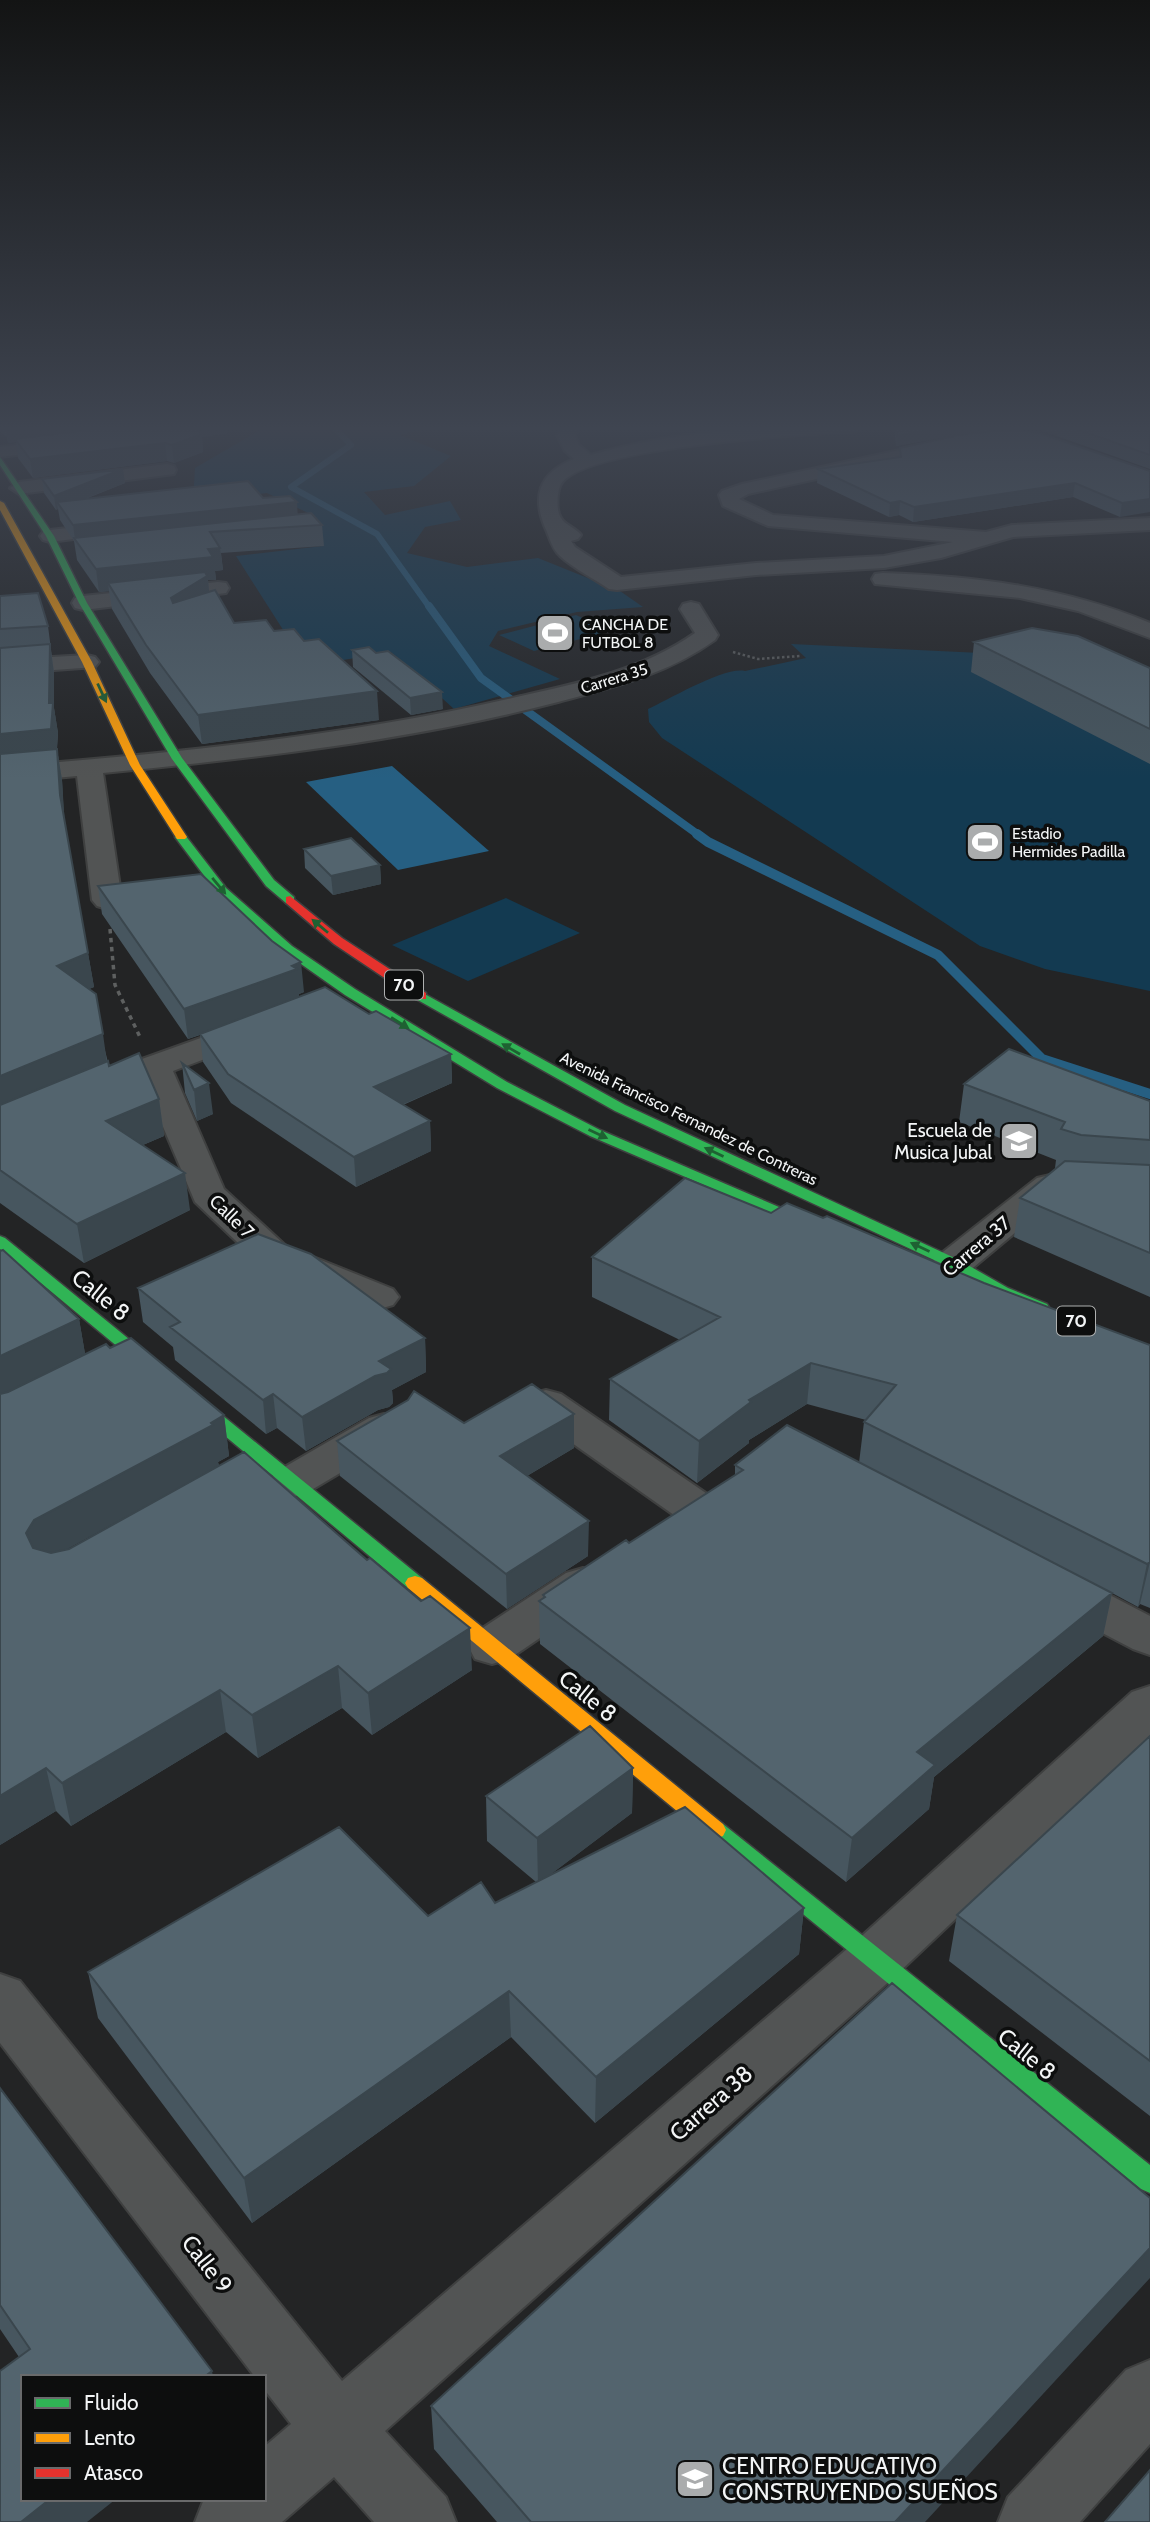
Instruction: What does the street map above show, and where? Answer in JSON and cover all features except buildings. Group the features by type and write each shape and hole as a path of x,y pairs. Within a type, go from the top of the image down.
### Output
{"main road":[{"name":"70","path":"21,544 87,662 135,765 181,836 222,891 288,949 350,992 502,1086 595,1133 838,1237"},
{"name":"Avenida Francisco Fernandez de Contreras","path":"55,544 83,603 177,759 270,883 338,941 432,1004 620,1108 938,1272 1002,1291 1051,1311"},
{"name":"Calle 8","path":"10,1261 136,1353 263,1475 492,1646 874,1960 1150,2181"},
{"name":"Avenida Francisco Fernandez de Contreras","path":"938,1272 1002,1291"}],"street":[{"path":"55,544 127,546"},
{"path":"562,544 566,551 617,584 851,578 997,586 1093,608 1150,631"},
{"path":"952,544 960,547"},
{"path":"691,609 716,581 756,569 884,562 969,544"},
{"path":"636,583 654,597 691,609 707,635 729,651"},
{"path":"83,603 218,588"},
{"path":"35,612 58,610"},
{"name":"Carrera 35","path":"0,775 135,765 407,728 535,700 645,670 683,654 707,635"},
{"path":"0,667 87,662"},
{"path":"535,700 584,704 697,670"},
{"path":"378,703 407,728"},
{"path":"89,768 107,900"},
{"path":"0,1131 154,1066 350,992"},
{"name":"Calle 7","path":"154,1066 208,1194 272,1254 379,1297"},
{"name":"Carrera 37","path":"938,1272 1049,1186 1150,1192"},
{"path":"99,1371 136,1353"},
{"path":"546,1404 696,1509"},
{"path":"263,1475 394,1422"},
{"path":"492,1646 617,1562"},
{"path":"1027,1572 1150,1637"},
{"name":"Carrera 38","path":"266,2491 874,1960 1150,1705"},
{"name":"Calle 9","path":"0,1999 338,2430 421,2522"},
{"path":"1033,2522 1150,2394"},
{"path":"230,2522 255,2501"}],"path":[{"path":"729,651 748,660 759,661 800,656"},
{"path":"107,900 114,985 154,1066"}],"shaded area":[{"path":"322,544 413,544 407,553 467,567 538,558 620,591 643,607 577,612 498,631 489,646 560,679 454,709 391,652 319,664 294,647 236,556 323,546"},
{"name":"CANCHA DE FUTBOL 8","path":"576,615 611,631 534,651 499,635"},
{"name":"Estadio Hermides Padilla","path":"791,644 981,653 1150,702 1150,991 1045,969 980,946 662,738 649,722 648,709 711,678 806,658"},
{"path":"392,766 489,851 398,870 306,782"},
{"path":"506,898 580,933 468,981 392,945"}],"waterway":[{"path":"384,544 430,608"},
{"path":"429,606 481,678 700,836"},
{"path":"697,834 708,842 938,955 1042,1059 1150,1094"}],"traffic: fast":[{"path":"54,544 83,603 177,759 270,883 290,900"},
{"path":"181,837 222,891 288,949 350,992 502,1085 595,1133 823,1231"},
{"path":"421,996 620,1108 953,1263 1002,1291 1041,1307"},
{"path":"0,1241 415,1583"},
{"path":"715,1830 1150,2181"}],"traffic: slow":[{"path":"22,544 87,662 135,765 181,837"},
{"path":"415,1583 715,1830"}],"traffic: jam":[{"path":"290,900 338,941 421,996"}],"place":[{"name":"CANCHA DE FUTBOL 8","path":"555,633"},
{"name":"Estadio Hermides Padilla","path":"985,842"},
{"name":"Escuela de Musica Jubal","path":"1019,1141"},
{"name":"CENTRO EDUCATIVO CONSTRUYENDO SUEÑOS","path":"695,2479"}]}
